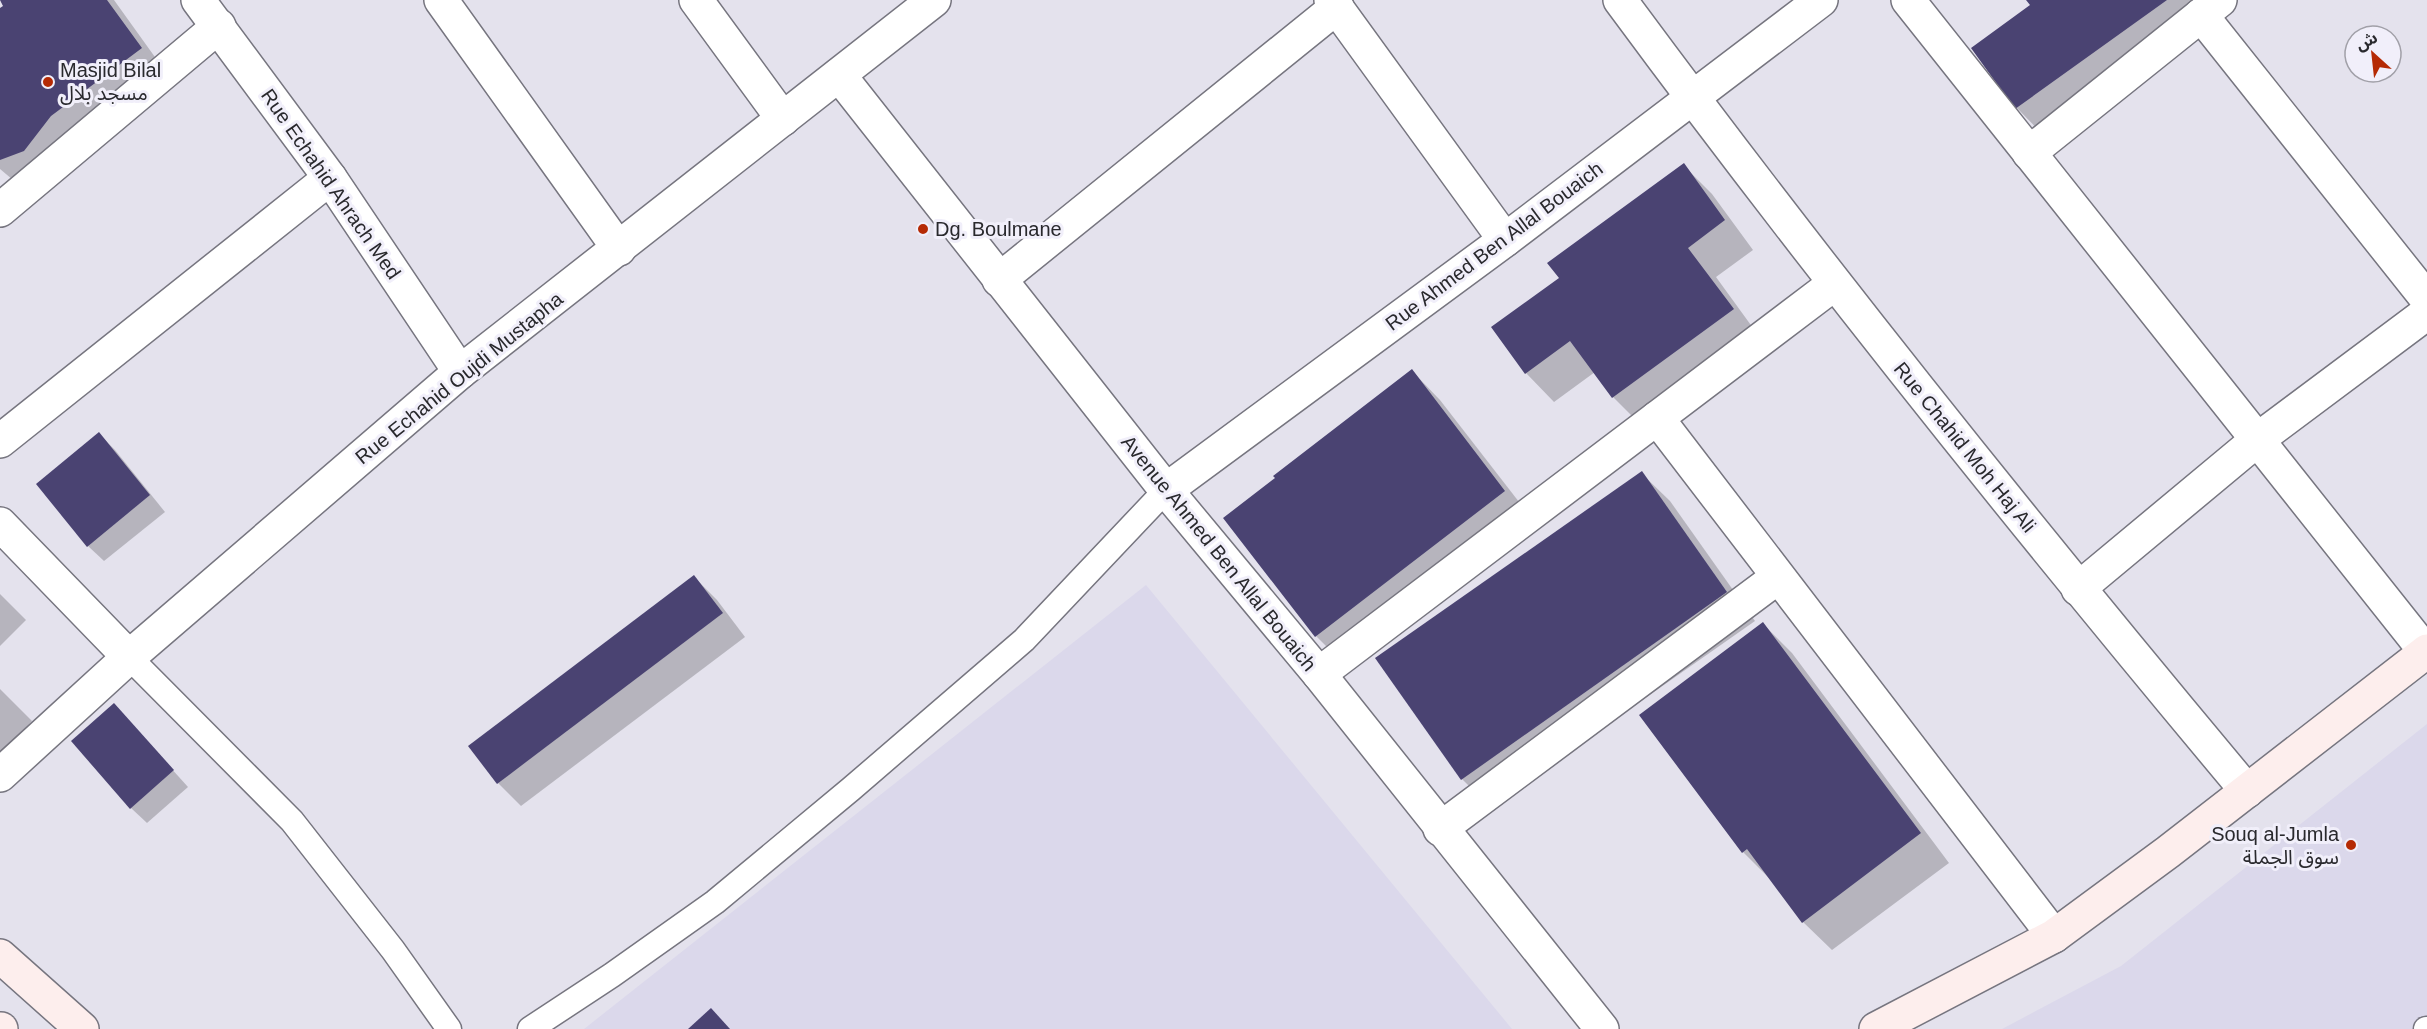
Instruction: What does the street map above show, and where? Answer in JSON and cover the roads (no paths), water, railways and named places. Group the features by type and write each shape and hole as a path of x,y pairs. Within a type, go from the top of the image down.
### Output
{"street":[{"name":"Rue Echahid Ahrach Med","path":"198,0 330,178 460,372"},
{"path":"441,0 620,249"},
{"path":"696,0 783,118"},
{"name":"Rue Echahid Oujdi Mustapha","path":"0,775 129,657 460,372 620,249 934,0"},
{"name":"Rue Chahid Moh Haj Ali","path":"1620,0 1834,284 2078,589 2247,791"},
{"name":"Rue Ahmed Ben Allal Bouaich","path":"1166,490 1505,240 1691,96 1821,0"},
{"path":"1876,1029 2054,936 2247,791 2426,651 1908,0"},
{"path":"999,280 1334,3 1505,240"},
{"path":"2029,153 2211,7 2427,299"},
{"path":"1,207 219,26"},
{"name":"Avenue Ahmed Ben Allal Bouaich","path":"839,75 1166,490 1319,674 1602,1029"},
{"path":"0,441 330,178"},
{"path":"1319,674 1834,284"},
{"path":"2078,589 2257,440 2427,313"},
{"path":"1657,418 2054,936"},
{"path":"0,524 129,657"},
{"path":"1440,828 1778,577"},
{"path":"0,956 82,1029"}],"lane":[{"path":"530,1029 612,975 715,902 851,789 1024,640 1166,490"},
{"path":"129,657 292,821 393,950 449,1029"}],"place":[{"name":"Masjid Bilal مسجد بلال","path":"48,82"},
{"name":"Dg. Boulmane","path":"923,229"},
{"name":"Souq al-Jumla سوق الجملة","path":"2351,845"}]}
